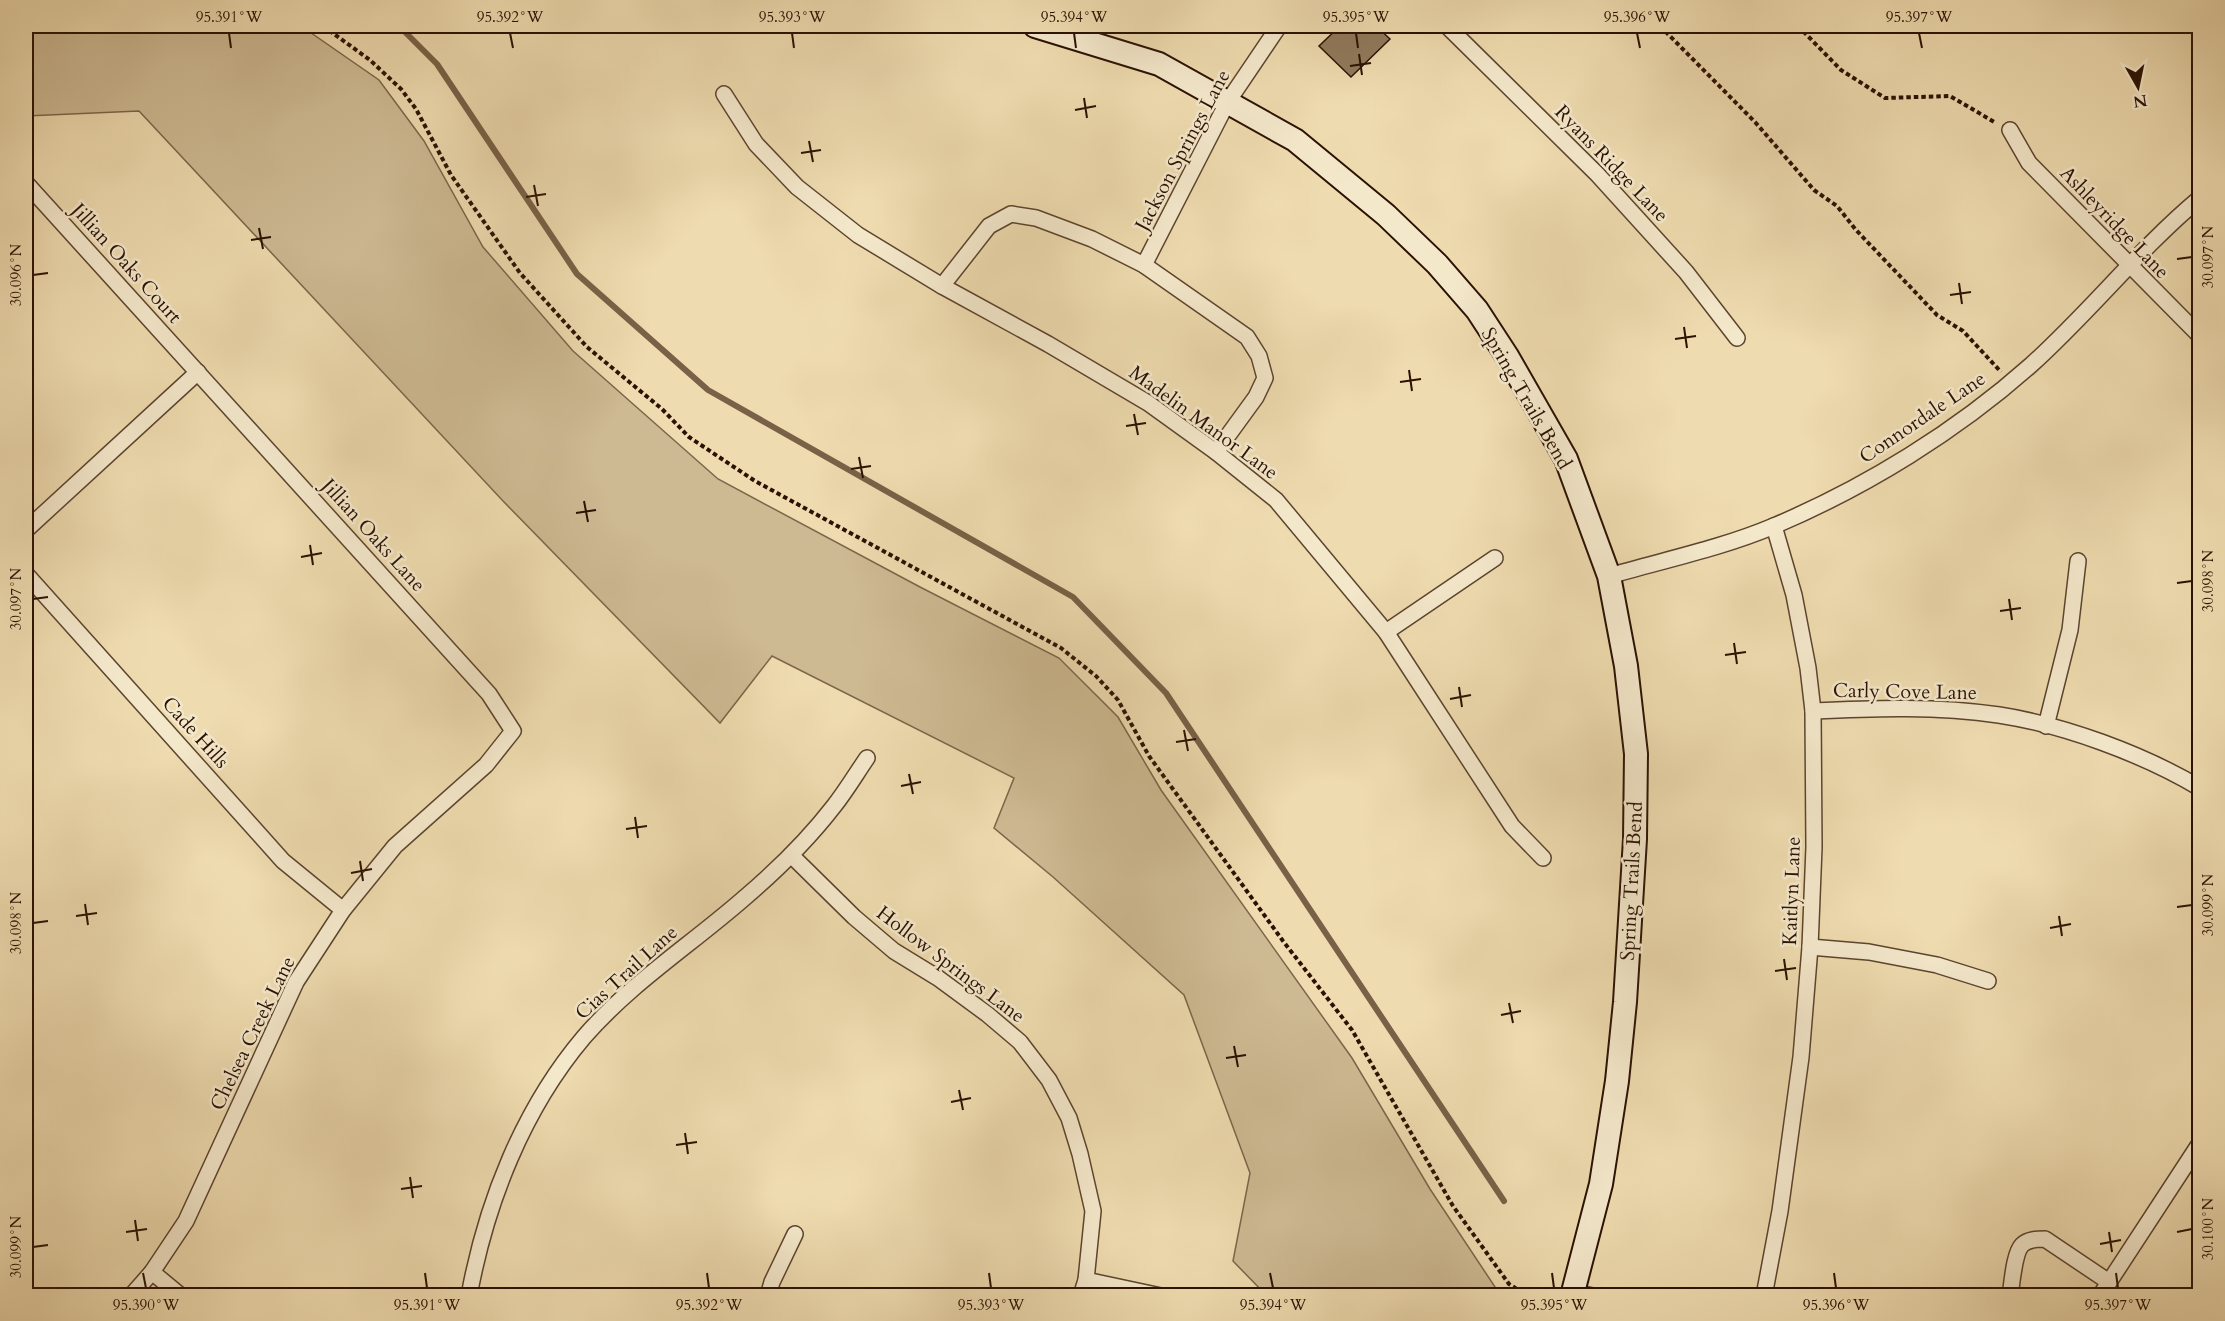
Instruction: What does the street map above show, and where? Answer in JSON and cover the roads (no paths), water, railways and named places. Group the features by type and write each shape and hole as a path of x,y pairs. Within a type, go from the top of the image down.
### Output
{"street":[{"name":"Spring Trails Bend","path":"1035,26 1159,64 1295,140 1386,214 1437,264 1476,310 1507,356 1566,459 1609,576 1626,666 1636,754 1635,839 1625,1002 1617,1081 1601,1184 1579,1294"},
{"name":"Jackson Springs Lane","path":"1144,265 1227,103 1279,26"},
{"name":"Ryans Ridge Lane","path":"1448,26 1597,174 1686,272 1737,338"},
{"name":"Madelin Manor Lane","path":"724,94 756,144 797,187 858,235 942,286 1048,344 1148,403 1216,452 1276,500 1386,632 1512,826 1543,858"},
{"name":"Ashleyridge Lane","path":"2010,130 2029,163 2199,336"},
{"name":"Jillian Oaks Court","path":"26,183 198,372"},
{"name":"Connordale Lane","path":"1609,576 1722,544 1774,526 1884,472 1946,431 2032,364 2173,220 2199,198"},
{"path":"942,286 989,226 1011,214 1036,218 1092,239 1144,265 1247,337 1259,357 1265,378 1256,397 1216,452"},
{"path":"26,530 198,372"},
{"name":"Jillian Oaks Lane","path":"198,372 489,694 513,731"},
{"name":"Kaitlyn Lane","path":"1764,1296 1780,1211 1802,1057 1810,947 1814,836 1813,711 1808,668 1794,595 1774,526"},
{"path":"1386,632 1495,558"},
{"path":"2046,726 2070,630 2078,561"},
{"name":"Cade Hills","path":"26,574 283,861 343,910"},
{"name":"Carly Cove Lane","path":"1813,711 1880,708 1938,709 2000,715 2046,726 2118,749 2199,788"},
{"name":"Chelsea Creek Lane","path":"131,1296 152,1272 186,1221 296,982 343,910 395,846 486,765 513,731"},
{"name":"Cias Trail Lane","path":"469,1296 475,1264 504,1170 546,1089 585,1037 638,983 741,901 791,855 834,807 867,758"},
{"name":"Hollow Springs Lane","path":"791,855 854,917 894,951 938,978 1020,1042 1049,1080 1069,1118 1093,1212 1086,1280 1081,1296"},
{"path":"1810,947 1869,952 1937,965 1988,981"},
{"path":"2100,1296 2199,1143"},
{"path":"768,1296 772,1282 795,1234"},
{"path":"2010,1296 2017,1255 2022,1245 2033,1239 2045,1239 2109,1282"},
{"path":"152,1272 181,1296"},
{"path":"1086,1280 1161,1296"}],"waterway":[{"path":"399,26 437,64 577,274 708,390 1073,597 1166,693 1504,1201"}]}
